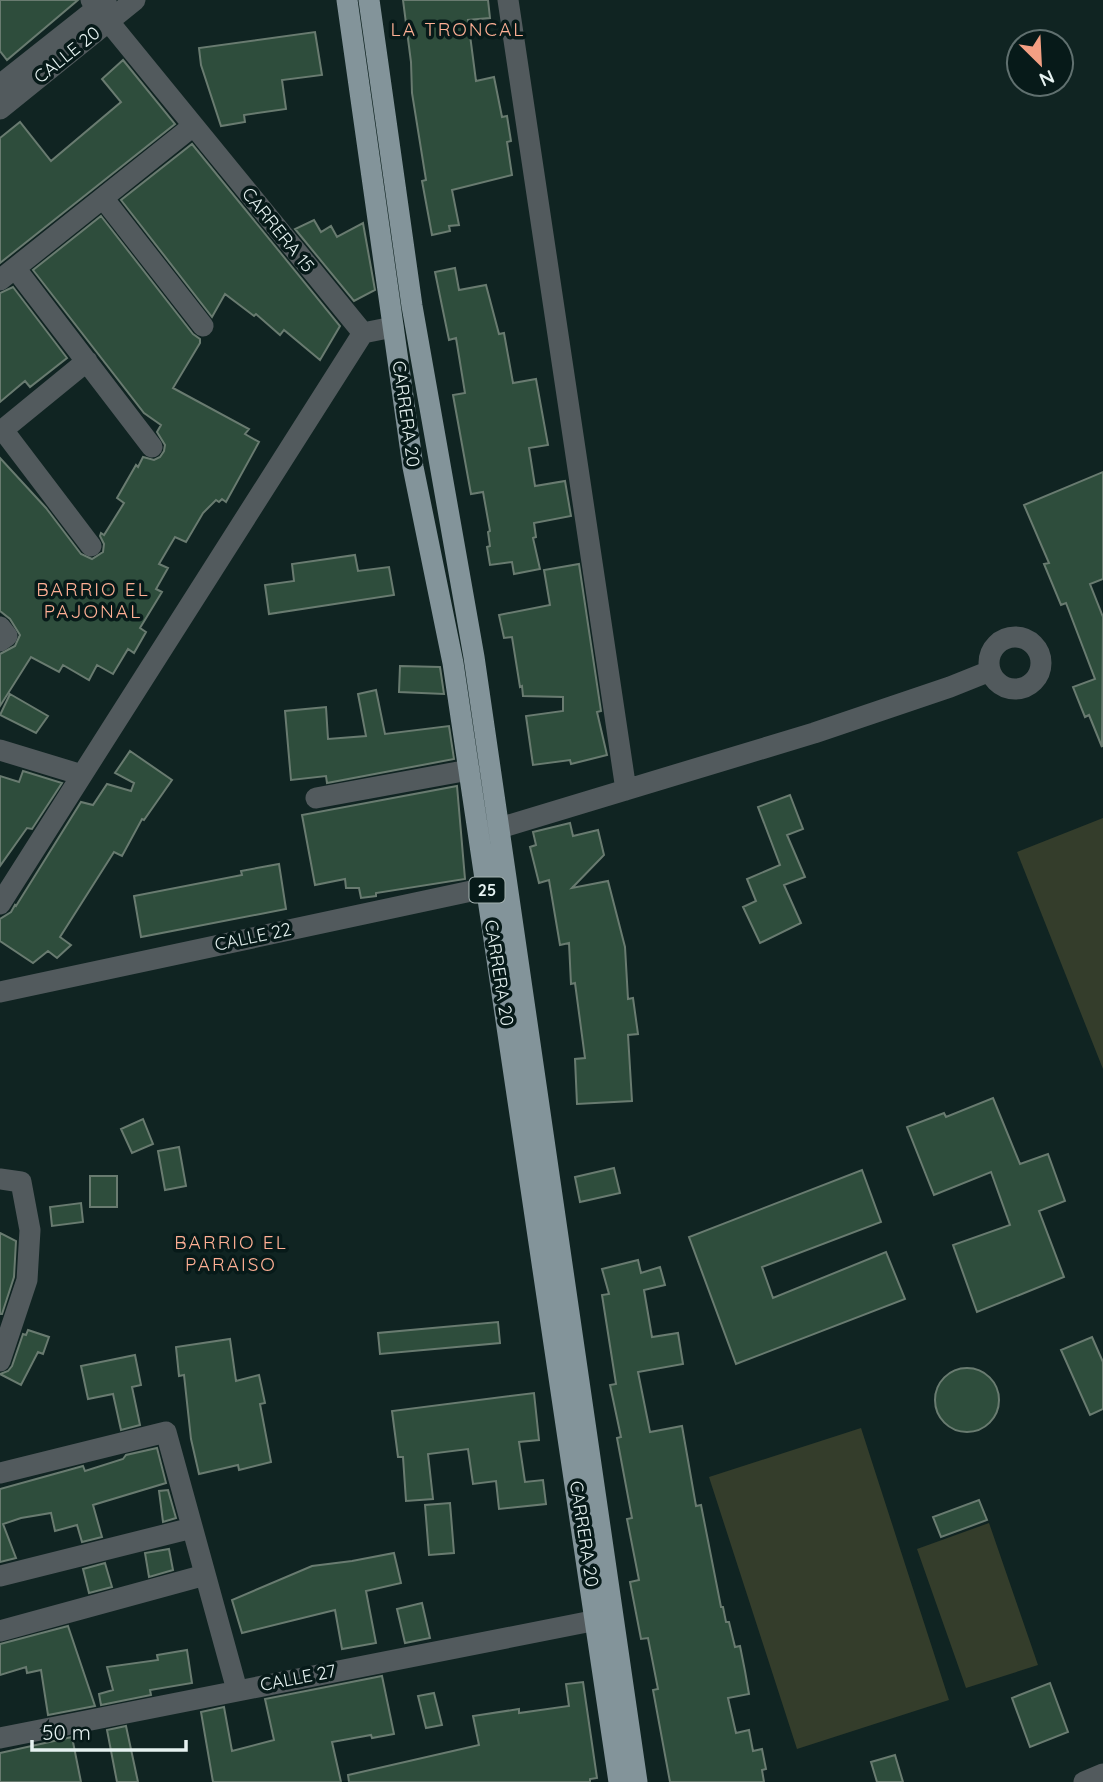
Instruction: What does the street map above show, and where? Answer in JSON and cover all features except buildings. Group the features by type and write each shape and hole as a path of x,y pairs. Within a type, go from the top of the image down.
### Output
{"main road":[{"name":"CARRERA 20","path":"347,0 413,467 453,663 469,770 488,832"},
{"name":"CARRERA 20","path":"369,0 412,306 474,657 488,832 637,1782"},
{"name":"CARRERA 20","path":"497,885 619,1782"}],"street":[{"name":"CALLE 20","path":"0,85 101,8 135,0"},
{"path":"509,0 626,790"},
{"name":"CALLE 20","path":"0,109 101,8"},
{"name":"CARRERA 15","path":"101,8 193,126 363,333"},
{"path":"152,447 87,361 8,274 193,126"},
{"path":"103,198 203,326"},
{"path":"0,904 363,333 393,327"},
{"path":"87,361 1,431 91,546"},
{"path":"0,627 7,636 0,641"},
{"path":"488,832 880,711 990,671"},
{"path":"0,750 82,775"},
{"path":"316,798 469,770"},
{"name":"CALLE 22","path":"0,992 497,885"},
{"path":"0,1179 21,1182 30,1230 27,1280 0,1361"},
{"path":"0,1473 166,1432 237,1690"},
{"path":"0,1576 192,1528"},
{"path":"0,1631 205,1575"},
{"name":"CALLE 27","path":"0,1738 597,1620"},
{"path":"1084,1782 1103,1774"}],"green space":[{"path":"1103,818 1103,1069 1017,852"},
{"path":"861,1428 949,1700 797,1749 709,1477"},
{"path":"989,1523 1038,1665 966,1688 917,1549"}],"district":[{"name":"LA TRONCAL","path":"458,29"},
{"name":"BARRIO EL PAJONAL","path":"93,600"},
{"name":"BARRIO EL PARAISO","path":"231,1253"}]}
